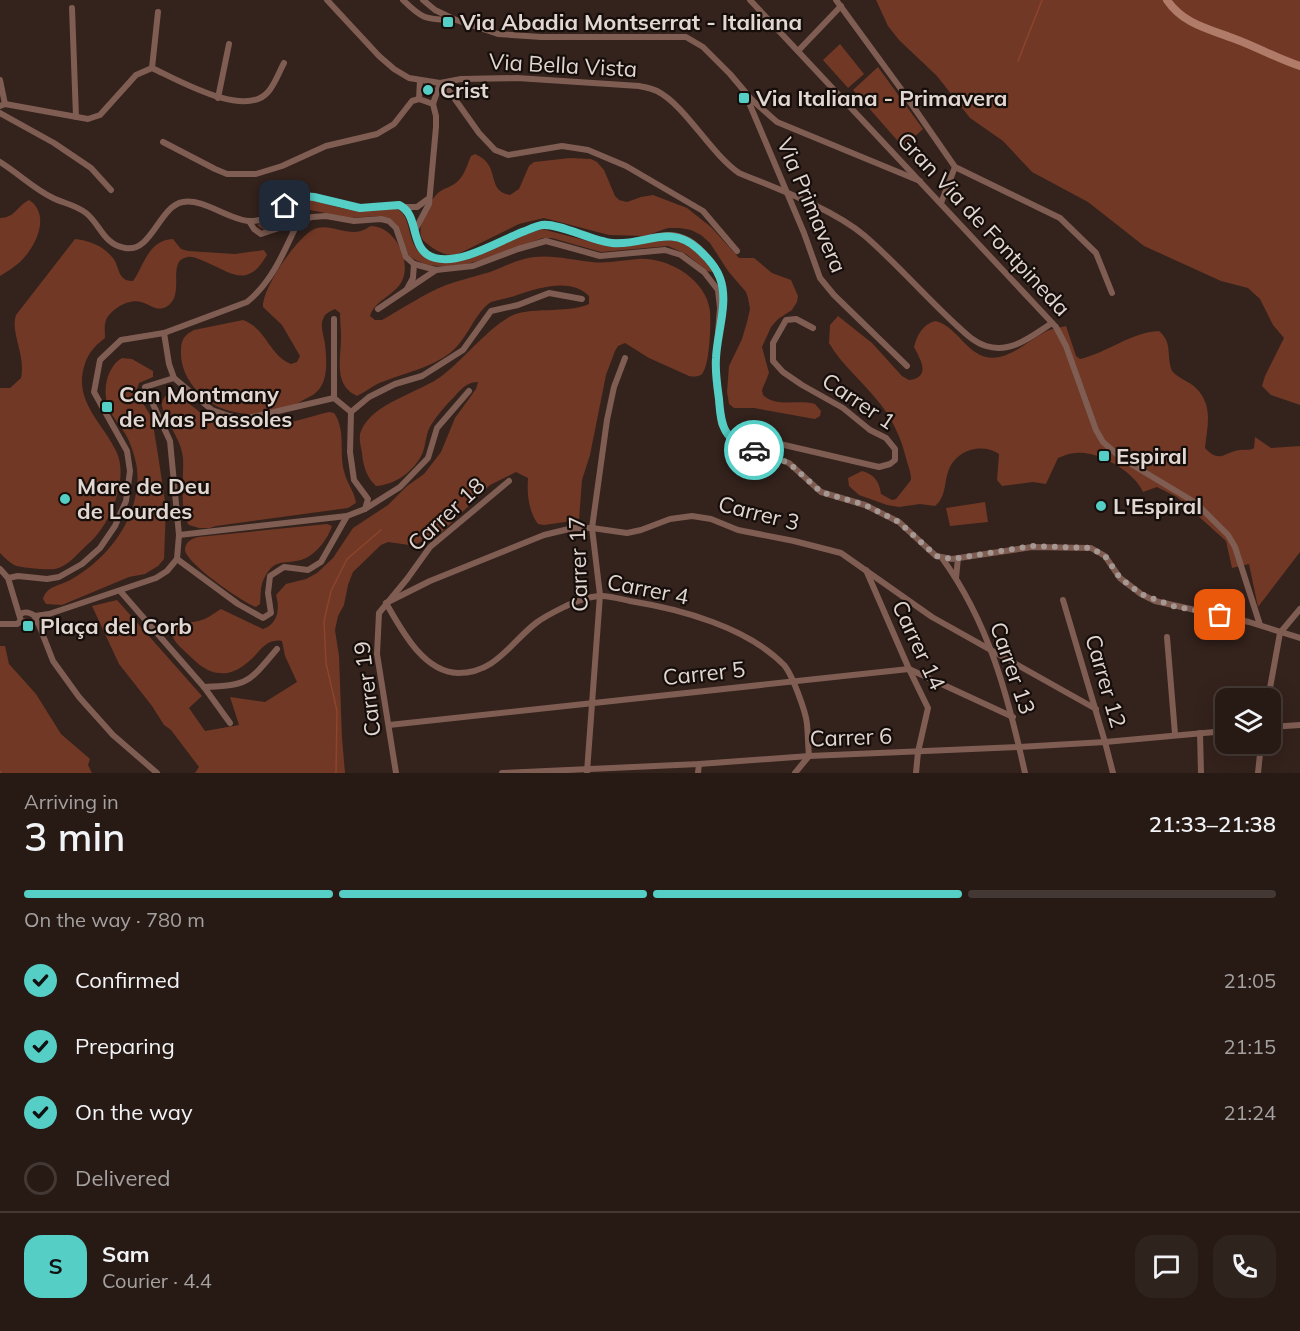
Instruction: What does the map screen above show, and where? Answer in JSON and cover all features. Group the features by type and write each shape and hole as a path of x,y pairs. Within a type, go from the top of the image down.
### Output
{"main road":[{"path":"1167,0 1178,14 1197,26 1300,66"}],"street":[{"name":"Via Bella Vista","path":"327,0 379,56 409,78 440,83 461,79 517,78 639,86 656,91 672,102 725,164 739,173 846,222 901,270 923,294 977,343 993,348 1012,346 1032,337 1052,322"},
{"path":"403,0 428,19 456,20"},
{"path":"423,0 435,10 456,20 498,34 686,38 703,47 777,122 921,182"},
{"name":"Gran Via de Fontpineda","path":"750,0 1052,322 1066,346 1096,430 1103,442 1121,458 1196,503 1228,535 1235,547 1260,625"},
{"path":"836,0 955,167 1060,218 1096,253 1112,293"},
{"path":"798,51 841,6"},
{"path":"72,8 76,117"},
{"path":"152,69 158,12"},
{"path":"218,98 229,44"},
{"path":"0,80 3,105 88,119 100,115 136,75 152,69 218,98 246,102 267,93 285,63"},
{"path":"419,99 420,80"},
{"path":"414,232 425,212 429,198 436,127 433,104 440,83 447,88 479,134 495,150 508,155 562,146 588,150 633,170 703,211 731,241 737,251"},
{"path":"163,142 214,170 228,174 256,174 282,166 326,146 377,134 394,124 412,101 419,99 433,104"},
{"name":"Via Primavera","path":"752,99 750,105 804,233 820,278 834,295 907,366"},
{"path":"0,113 54,143 91,168 111,190"},
{"path":"0,162 53,199 86,213 105,238 122,248 129,249 146,240 163,217 183,202 205,206 249,221 274,214 303,196 360,208 395,205 417,207 429,198"},
{"path":"941,203 955,167"},
{"path":"403,207 411,219 418,246 433,258 444,259 480,251 511,236 543,225 563,229 590,239 614,243 642,241 664,235 688,240 715,267 721,279 724,298 719,325"},
{"path":"249,221 261,234 312,217 326,216 354,221 381,219 389,221 396,228 406,257 414,264 436,270 472,266 546,241 600,255 672,251 704,272 715,284 720,298 715,368 721,424 728,435 741,445 789,463 821,492 865,505 893,519 930,551 942,558 958,558 1032,546 1091,548 1105,556 1120,578 1141,594 1155,601 1260,625 1300,638"},
{"path":"8,578 18,576 46,579 59,577 82,564 100,548 126,501 130,471 127,451 94,392 100,360 122,340 164,333 247,302 278,263 298,221"},
{"path":"406,291 413,278 414,264"},
{"path":"378,309 436,270"},
{"path":"365,509 368,500 354,480 350,452 351,412 369,397 395,384 422,376 463,350 491,311 518,305 549,293 582,299"},
{"path":"334,319 334,398"},
{"name":"Carrer 1","path":"728,435 767,441 879,467 895,460 895,449 886,438 870,430 843,408 802,385 783,372 773,361 773,343 786,320 796,319 813,328"},
{"path":"164,333 169,364 174,378 212,410 244,419 334,398"},
{"name":"Carrer 17","path":"587,771 600,595 592,528 607,420 614,387 625,357"},
{"path":"0,569 8,578 21,618 31,623 35,618 121,592 156,578 168,570 177,559 179,535 170,441 145,387 174,378"},
{"path":"179,535 347,516 365,509 400,487 428,458 437,428 469,391"},
{"path":"334,398 351,412"},
{"name":"Carrer 18","path":"386,603 430,548 509,481"},
{"path":"177,559 238,604 263,618 271,613 268,593 270,576 284,567 308,570 321,562 347,516"},
{"name":"Carrer 3","path":"386,603 430,580 544,535 573,528 627,533 670,519 692,516 711,519 738,530 841,553 932,617 1096,708"},
{"name":"Carrer 13","path":"942,558 956,579 993,652 1013,717 1025,773"},
{"path":"956,579 958,558"},
{"name":"Carrer 14","path":"866,569 928,708 918,752 916,773"},
{"path":"121,592 204,687 230,723"},
{"name":"Carrer 4","path":"386,603 407,639 418,652 435,665 457,673 478,670 492,664 537,622 569,604 600,595 695,617 732,630 761,647 785,666 807,721 809,756"},
{"name":"Carrer 12","path":"1063,600 1106,742 1113,773"},
{"name":"Carrer 19","path":"386,603 379,613 377,654 396,773"},
{"path":"1270,688 1280,633 1300,609"},
{"path":"0,624 17,624 29,613 35,618 53,661 79,697 113,735 157,773"},
{"path":"1167,637 1175,734"},
{"path":"204,687 236,686 251,680 277,649"},
{"path":"909,669 1013,717"},
{"name":"Carrer 5","path":"389,725 909,669"},
{"path":"1281,726 1300,725"},
{"name":"Carrer 6","path":"502,773 587,771 809,756 1106,742 1215,732"},
{"path":"1200,733 1201,773"},
{"path":"1258,773 1260,754"},
{"path":"795,773 809,756"},
{"path":"698,773 699,764"}],"shaded area":[{"path":"876,0 1300,0 1300,405 1271,395 1262,386 1284,338 1273,325 1260,299 1248,288 1221,281 1144,246 1088,202 1032,172 1003,141 970,118 937,76 899,40 888,26"},
{"path":"840,44 864,74 848,88 823,60"},
{"path":"878,67 923,129 903,147 853,90"},
{"path":"475,154 488,164 495,183 502,193 510,195 519,189 529,166 534,162 570,158 591,159 604,170 619,200 627,202 653,195 687,208 711,227 739,258 754,258 772,273 791,280 798,296 797,302 792,310 778,319 771,327 762,347 769,373 762,390 763,395 774,401 815,404 821,411 820,416 815,419 754,408 734,408 729,404 727,392 729,366 742,339 747,322 750,309 748,298 710,243 691,230 668,228 645,236 609,235 544,218 519,224 456,255 443,253 430,246 421,236 423,219 428,207 438,193 458,181 471,156"},
{"path":"306,199 358,211 386,207 397,209 407,221 415,247 421,254 432,259 447,261 542,229 588,241 618,245 681,239 691,246 712,272 707,271 686,254 668,246 601,252 552,238 543,238 476,262 440,266 424,263 409,256 397,225 390,218 378,216 351,218 310,210 297,218 264,230 258,226 259,222"},
{"path":"29,200 36,206 39,214 40,223 36,240 20,262 0,276 0,218 13,214"},
{"path":"371,226 387,232 394,238 403,254 405,264 399,286 372,311 370,316 375,320 382,320 446,285 533,257 603,263 650,259 684,272 701,289 707,299 710,311 710,334 705,369 699,376 689,376 649,358 625,343 618,346 606,375 590,455 582,480 579,520 538,524 529,502 528,478 516,472 490,485 441,533 416,544 388,542 381,545 353,572 335,630 339,656 345,773 195,773 199,767 171,730 164,725 119,664 92,606 117,600 202,696 189,708 205,731 239,725 230,697 265,702 297,682 285,656 282,641 267,644 234,671 220,673 199,665 176,643 170,630 173,626 207,618 221,609 263,629 272,624 277,615 276,595 286,584 306,579 317,573 333,558 353,528 388,505 407,486 424,474 441,452 455,418 476,389 478,382 465,386 445,406 429,428 423,452 415,465 404,476 390,483 376,486 363,463 360,436 367,421 386,405 443,375 491,330 509,317 526,312 570,309 589,304 589,296 582,290 565,286 538,289 491,302 480,312 462,341 450,353 426,366 379,383 357,396 349,391 341,378 340,313 335,309 325,316 322,324 326,359 325,375 316,393 276,413 253,415 221,408 198,392 184,369 181,351 185,336 194,330 243,320 257,329 284,360 291,364 297,362 300,356 282,325 263,307 268,287 283,262 309,232 326,227 354,232"},
{"path":"75,239 91,242 105,250 113,258 121,276 133,281 152,249 165,240 173,239 181,249 188,251 235,254 264,250 267,255 253,272 246,275 232,274 188,257 181,260 178,265 175,295 166,307 156,308 136,301 121,305 108,316 105,324 105,338 88,356 82,383 93,414 117,453 120,476 115,502 110,515 96,536 69,562 55,569 22,567 14,565 0,553 0,388 10,388 21,378 22,369 15,329 16,315"},
{"path":"838,316 872,343 902,376 909,380 916,378 922,371 921,362 914,347 917,338 924,327 935,321 946,326 975,352 984,357 993,358 1011,353 1045,332 1066,326 1076,356 1080,359 1139,335 1159,331 1168,345 1172,371 1196,388 1205,402 1208,425 1205,448 1210,453 1222,456 1235,451 1252,449 1255,437 1271,448 1300,446 1300,552 1258,607 1249,564 1232,568 1226,541 1177,497 1157,487 1143,492 1139,484 1124,470 1104,459 1085,453 1058,458 1046,484 1033,482 1002,486 997,480 999,454 992,450 969,450 962,453 951,464 943,494 935,506 920,504 899,507 859,495 849,486 848,478 862,471 870,474 878,482 881,494 892,500 896,499 911,477 901,442 891,420 829,343 830,325"},
{"path":"122,358 132,359 153,371 153,377 139,383 136,392 152,418 166,508 164,559 145,574 129,577 62,605 46,604 43,599 48,591 72,579 96,562 116,540 135,500 137,468 135,458 127,437 110,411 106,397 109,374"},
{"path":"170,394 182,399 214,422 241,429 271,426 329,412 334,413 340,426 344,471 356,503 348,508 210,528 189,525 183,503 182,452 162,406 164,398"},
{"path":"985,502 988,522 950,526 946,508"},
{"path":"327,524 332,526 327,536 311,555 301,560 279,563 271,568 263,581 260,604 256,607 204,572 185,550 189,541 198,537"},
{"path":"0,646 5,646 9,664 36,694 61,734 90,759 88,765 92,773 0,773"}],"waterway":[{"path":"1018,61 1042,0"},
{"path":"336,773 337,711 326,663 324,621 331,591 347,559 381,530"}],"way so far":[{"path":"754,450 789,463 821,492 865,505 899,522 936,556 952,559 1032,546 1091,548 1105,556 1120,578 1141,594 1173,606 1220,615"}],"place":[{"name":"Via Abadia Montserrat - Italiana","path":"448,22"},
{"name":"Crist","path":"428,90"},
{"name":"Via Italiana - Primavera","path":"744,98"},
{"name":"Can Montmany de Mas Passoles","path":"107,407"},
{"name":"Espiral","path":"1104,456"},
{"name":"Mare de Deu de Lourdes","path":"65,499"},
{"name":"L'Espiral","path":"1101,506"},
{"name":"Plaça del Corb","path":"28,626"}],"route":[{"path":"285,206 303,196 360,208 399,205 411,219 418,246 433,258 444,259 480,251 511,236 543,225 563,229 590,239 614,243 642,241 664,235 688,240 715,267 721,279 724,298 715,368 721,424 733,440 754,450"}]}
